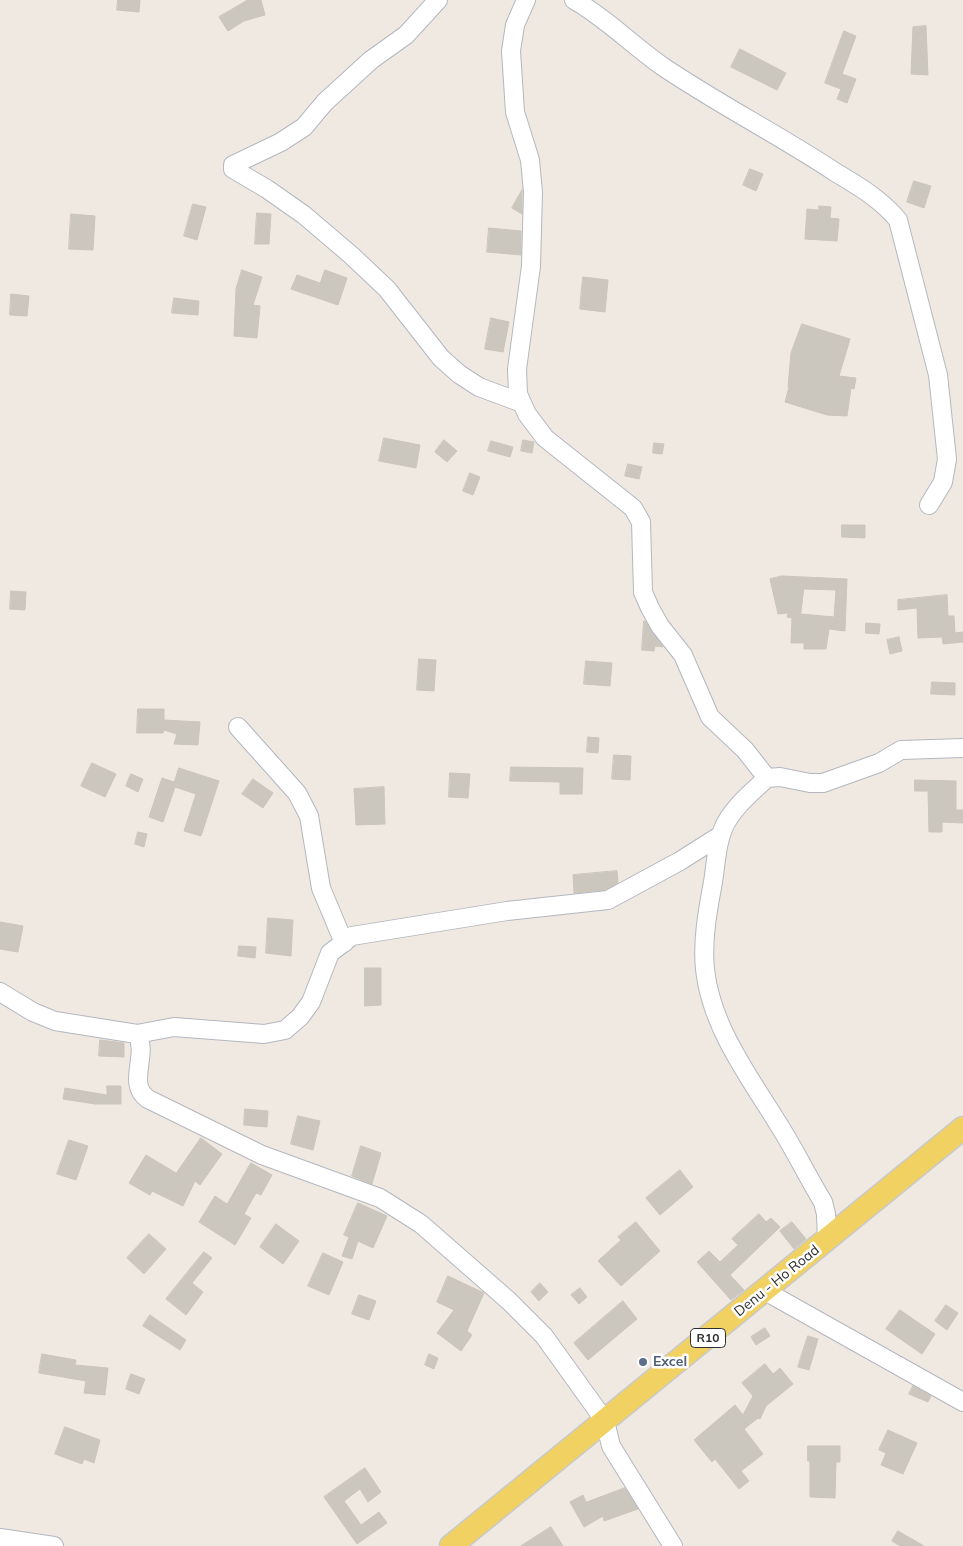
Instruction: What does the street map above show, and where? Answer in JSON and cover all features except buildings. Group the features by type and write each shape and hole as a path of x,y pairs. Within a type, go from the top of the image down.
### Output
{"main road":[{"name":"Denu - Ho Road","path":"451,1546 766,1291 963,1128"}],"street":[{"path":"438,0 406,35 371,60 325,102 304,126 281,142 233,165 233,169 304,214 351,255 387,289 441,358 459,374 479,387 522,403"},
{"path":"526,0 515,25 511,51 515,112 530,160 533,192 530,266 517,369 518,394 545,438 633,508 641,522 643,592 650,608 660,626 683,655 710,717 745,750 767,778"},
{"path":"574,0 620,32 662,66 747,119 800,148 886,205 898,220 938,376 947,459 942,482 929,505"},
{"path":"238,727 297,793 309,816 321,888 344,943"},
{"path":"827,1241 826,1214 822,1202 779,1124 740,1066 708,988 705,967 708,907 721,835 736,810 767,778 780,777 823,783 879,763 901,750 963,748"},
{"path":"0,992 33,1012 55,1021 137,1034 174,1027 264,1034 285,1030 300,1017 311,1002 330,953 352,936 507,911 608,900 680,861 721,835"},
{"path":"137,1034 141,1048 138,1086 140,1094 262,1155 380,1198 421,1224 509,1300 544,1336 605,1421 611,1446 672,1546"},
{"path":"766,1291 963,1402"},
{"path":"0,1538 54,1546"}],"place":[{"name":"Excel","path":"643,1362"}]}
